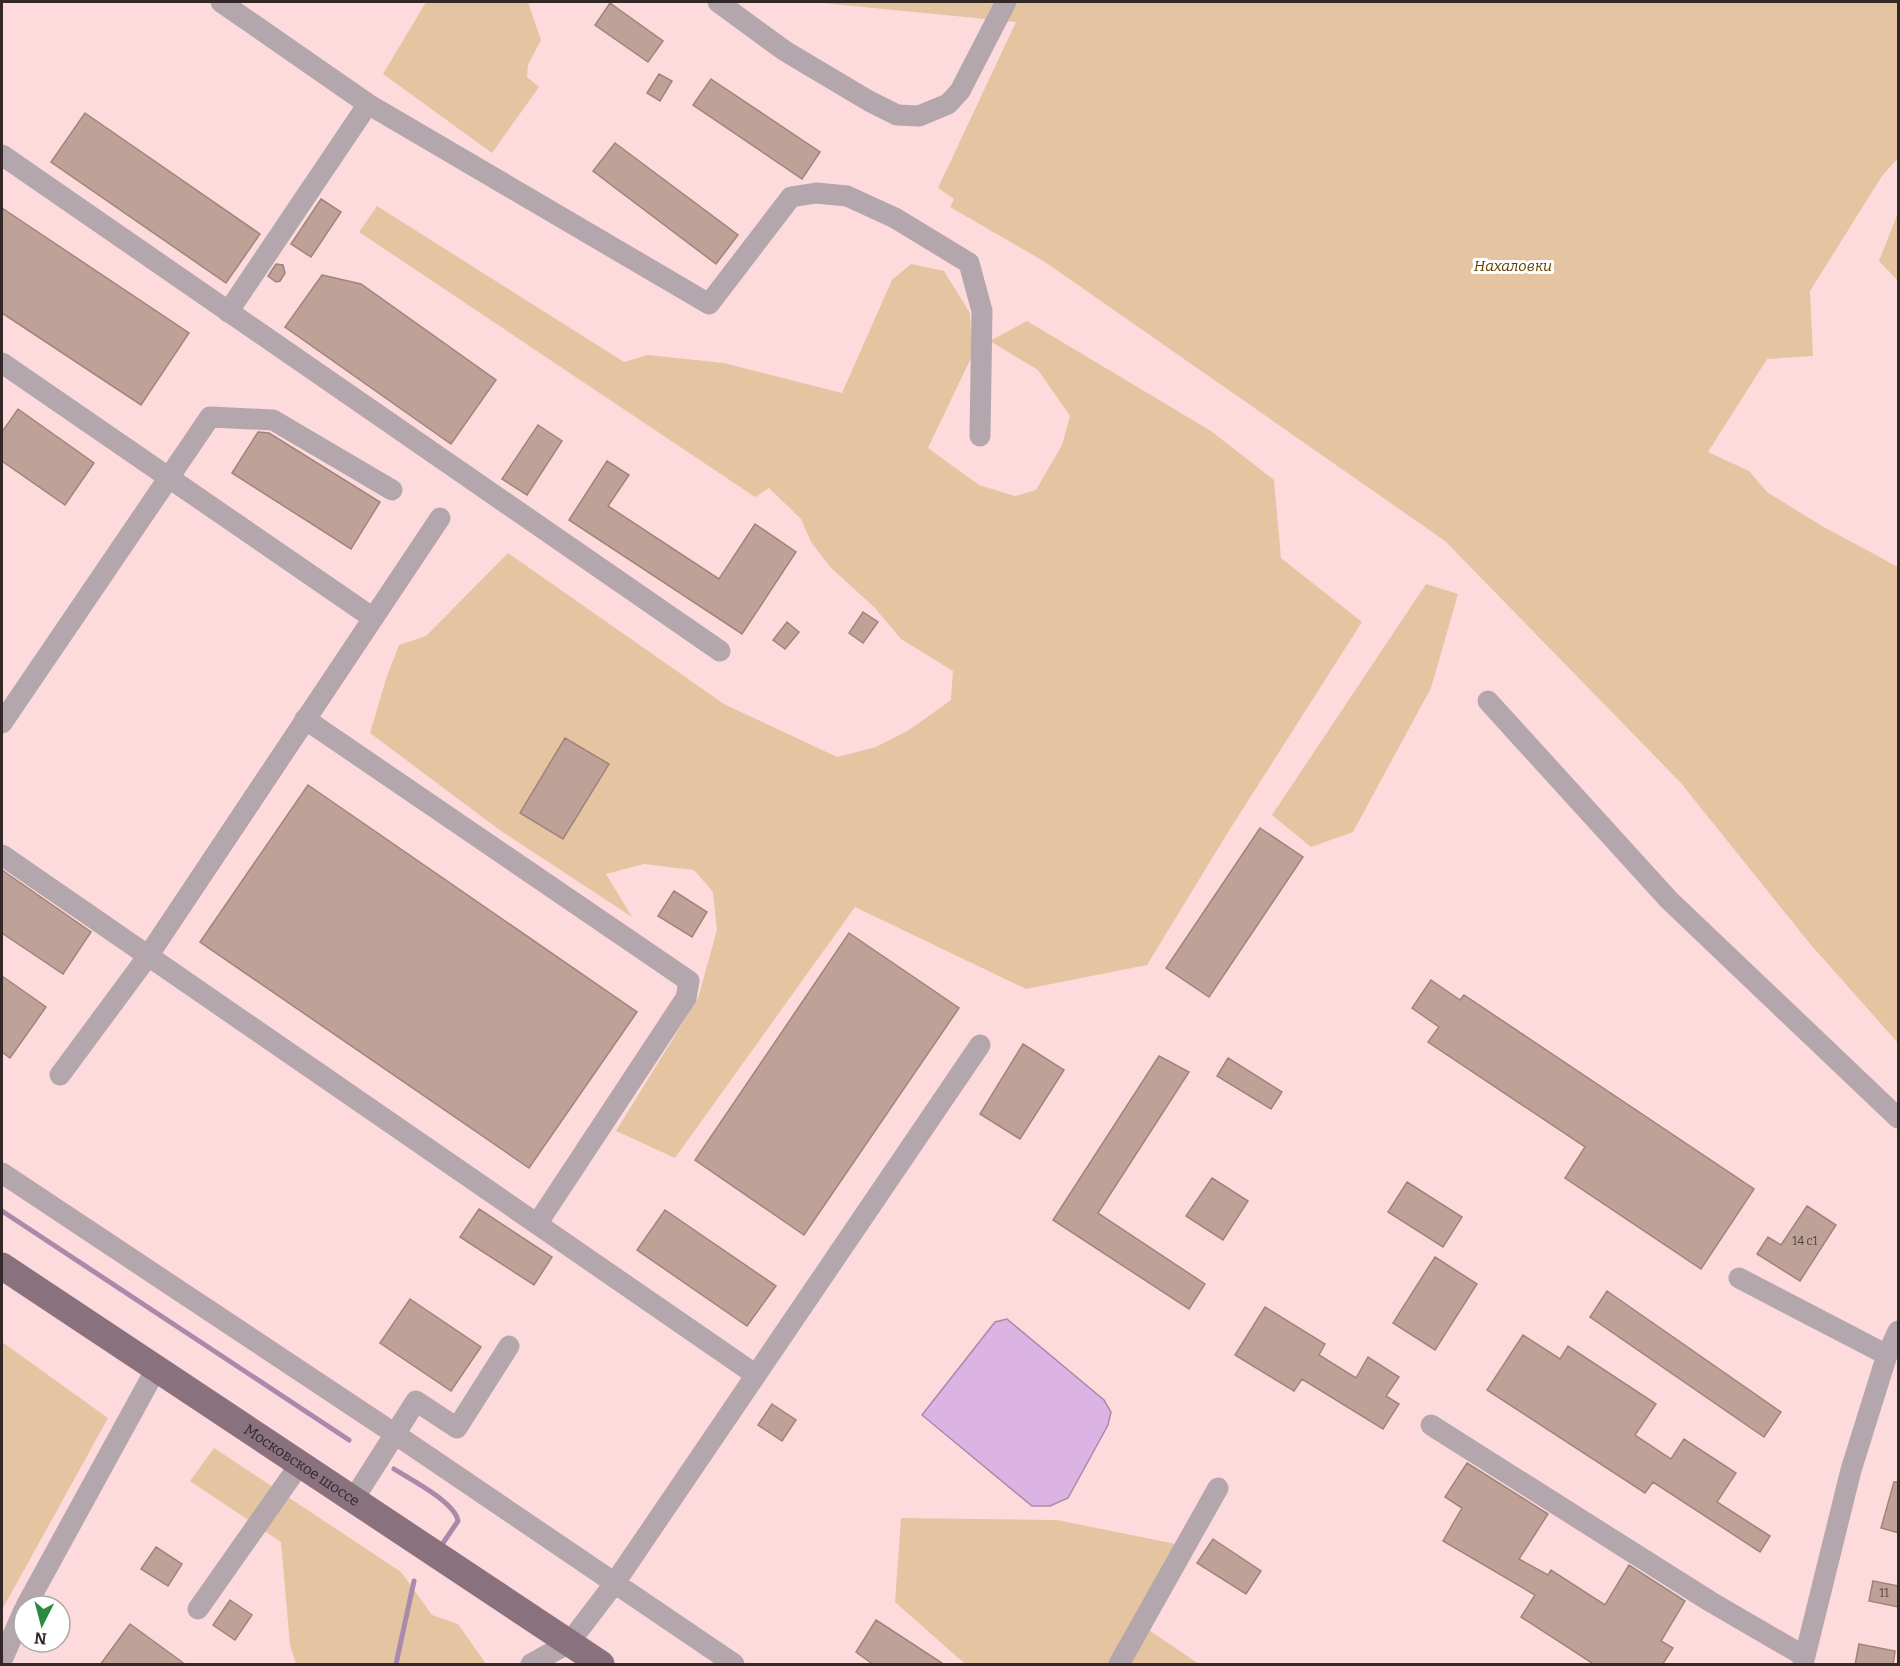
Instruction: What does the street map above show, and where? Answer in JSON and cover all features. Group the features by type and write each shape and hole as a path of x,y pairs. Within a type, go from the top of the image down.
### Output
{"main road":[{"name":"Московское шоссе","path":"2,1266 601,1665"}],"street":[{"path":"221,2 368,104 709,304 791,197 816,193 847,196 895,218 969,263 982,311 980,436"},
{"path":"718,2 785,51 869,101 897,115 919,116 948,104 960,91 1006,2"},
{"path":"228,312 368,104"},
{"path":"2,155 720,651"},
{"path":"2,363 373,618"},
{"path":"2,723 210,417 273,420 392,490"},
{"path":"60,1075 148,956 440,518"},
{"path":"1488,700 1669,900 1899,1118"},
{"path":"306,719 689,981 686,998 537,1224"},
{"path":"2,855 756,1375"},
{"path":"531,1665 568,1643 614,1584 980,1045"},
{"path":"2,1173 395,1434 734,1665"},
{"path":"1739,1278 1887,1355"},
{"path":"1431,1425 1803,1660 1851,1470 1887,1355 1899,1331"},
{"path":"353,1500 416,1401 457,1428 509,1346"},
{"path":"31,1594 156,1369"},
{"path":"198,1609 300,1464"},
{"path":"1119,1665 1218,1488"},
{"path":"2,1660 12,1637"}],"green space":[{"path":"426,2 528,2 541,40 528,65 527,77 539,87 492,153 383,74"},
{"name":"Нахаловки","path":"812,2 1898,2 1898,158 1882,176 1810,291 1813,356 1767,359 1708,452 1749,471 1767,492 1822,526 1898,567 1898,1043 1811,945 1680,782 1445,541 1045,262 950,207 954,199 938,188 1016,22"},
{"path":"377,206 624,362 648,355 724,363 842,393 892,280 911,264 944,271 970,313 972,356 928,448 979,485 1015,496 1036,490 1062,445 1070,416 1038,370 990,341 1027,321 1211,431 1274,480 1281,558 1362,622 1230,829 1147,965 1026,989 855,907 675,1158 616,1131 698,998 717,930 713,892 694,870 644,864 606,874 632,917 501,831 370,733 399,645 426,636 508,553 724,704 837,757 876,747 909,730 951,700 953,671 901,639 874,607 830,567 811,542 801,519 769,488 755,497 359,232"},
{"path":"1898,213 1898,281 1879,261"},
{"path":"1426,584 1458,594 1431,688 1353,832 1311,847 1272,815"},
{"path":"2,1342 108,1418 2,1610"},
{"path":"214,1448 401,1572 432,1615 458,1624 486,1664 296,1664 290,1645 281,1542 190,1481"},
{"path":"901,1518 1057,1520 1176,1544 1134,1620 1199,1664 965,1664 895,1602"}],"shaded area":[{"path":"1007,1319 1104,1400 1111,1412 1108,1425 1068,1498 1050,1506 1032,1506 922,1415 995,1322"}],"building":[{"path":"610,3 663,41 648,62 595,25"},
{"path":"659,74 672,81 660,101 647,93"},
{"path":"711,79 820,152 802,179 693,105"},
{"path":"85,113 260,234 226,283 51,162"},
{"path":"615,143 738,235 716,264 593,171"},
{"path":"321,199 341,212 311,257 291,244"},
{"path":"2,208 189,333 141,405 2,313"},
{"path":"276,264 283,265 285,273 280,281 276,282 268,276"},
{"path":"322,275 361,284 496,380 451,444 285,327"},
{"path":"18,409 94,463 65,505 2,461 2,432"},
{"path":"538,425 562,441 527,495 502,479"},
{"path":"258,432 269,433 380,502 351,549 232,473"},
{"path":"607,461 629,475 608,506 719,579 755,524 796,552 742,634 569,520"},
{"path":"863,612 878,622 863,643 849,633"},
{"path":"787,622 799,632 785,649 773,640"},
{"path":"565,738 609,764 563,839 520,813"},
{"path":"308,785 637,1012 529,1168 200,942"},
{"path":"1260,828 1303,857 1209,997 1166,968"},
{"path":"2,870 91,932 63,974 2,933"},
{"path":"674,891 707,912 692,937 658,916"},
{"path":"849,933 959,1008 804,1235 695,1160"},
{"path":"2,976 46,1007 10,1058 2,1052"},
{"path":"1431,980 1460,1000 1464,995 1754,1189 1701,1269 1565,1178 1585,1147 1428,1042 1439,1027 1412,1008"},
{"path":"1023,1044 1064,1070 1020,1139 980,1114"},
{"path":"1159,1056 1189,1072 1098,1213 1205,1284 1189,1309 1053,1220"},
{"path":"1228,1058 1282,1092 1271,1109 1217,1076"},
{"path":"1212,1178 1248,1201 1223,1240 1186,1216"},
{"path":"1407,1182 1462,1217 1443,1247 1388,1212"},
{"path":"1807,1206 1836,1225 1800,1281 1757,1254 1768,1237 1781,1245"},
{"path":"479,1209 552,1257 534,1285 460,1237"},
{"path":"665,1210 776,1286 747,1326 637,1250"},
{"path":"1435,1257 1477,1284 1435,1350 1393,1323"},
{"path":"1607,1291 1781,1412 1764,1437 1590,1317"},
{"path":"410,1299 481,1347 451,1391 380,1343"},
{"path":"1265,1307 1325,1344 1319,1355 1356,1378 1368,1357 1399,1377 1386,1396 1399,1404 1383,1429 1302,1379 1294,1391 1235,1355"},
{"path":"1523,1335 1560,1359 1568,1346 1656,1404 1635,1435 1671,1459 1684,1439 1736,1473 1717,1502 1770,1536 1760,1552 1653,1482 1645,1493 1487,1390"},
{"path":"772,1404 796,1420 782,1441 758,1425"},
{"path":"1467,1463 1548,1514 1519,1559 1548,1575 1551,1570 1605,1605 1629,1565 1685,1601 1661,1641 1673,1648 1662,1665 1595,1665 1521,1617 1535,1595 1443,1541 1462,1508 1445,1497"},
{"path":"1894,1482 1899,1482 1899,1533 1881,1528"},
{"path":"1213,1539 1261,1571 1246,1594 1197,1563"},
{"path":"156,1547 182,1564 168,1586 141,1569"},
{"path":"1873,1581 1899,1586 1899,1607 1869,1601"},
{"path":"230,1600 252,1615 235,1640 213,1625"},
{"path":"876,1620 945,1665 874,1665 856,1652"},
{"path":"130,1624 186,1665 100,1665"},
{"path":"1859,1644 1895,1651 1893,1665 1855,1665"}],"waterway":[{"path":"2,1211 349,1440"},
{"path":"394,1469 441,1499 455,1514 458,1521 443,1543"},
{"path":"396,1664 414,1581"}]}
